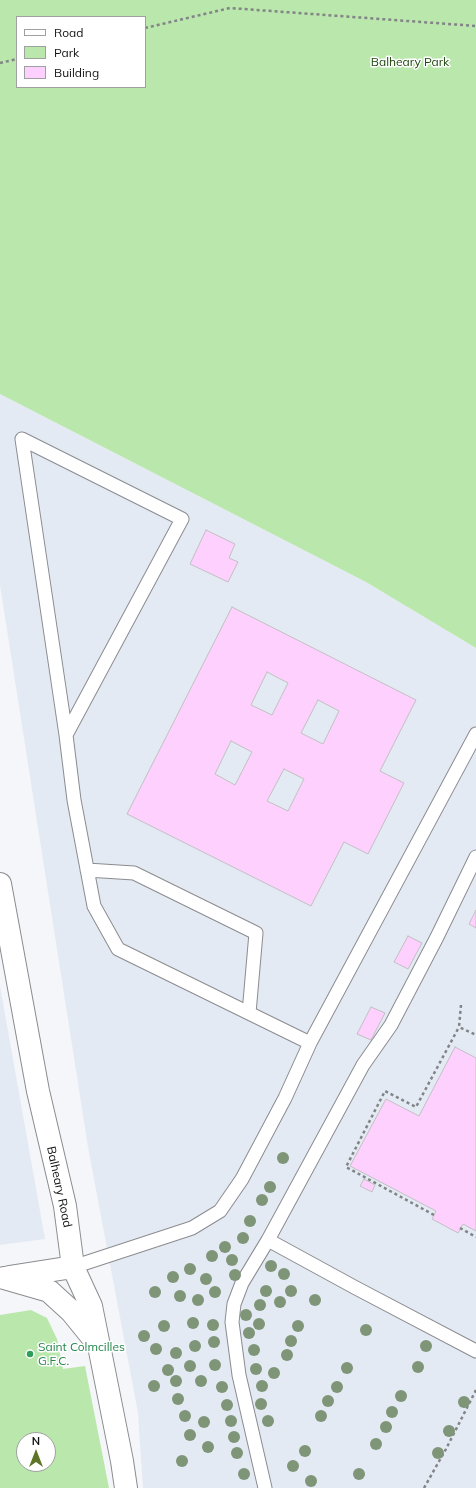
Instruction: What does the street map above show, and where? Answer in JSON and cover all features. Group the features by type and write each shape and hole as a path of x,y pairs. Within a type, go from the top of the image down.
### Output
{"street":[{"name":"Balheary Road","path":"0,884 38,1091 65,1206 73,1267 91,1306 126,1488"},
{"path":"2,1278 73,1267"},
{"path":"2,1278 49,1292 71,1311 100,1348"}],"lane":[{"path":"66,735 182,519 22,439 66,735 74,800 94,906 118,949 310,1043"},
{"path":"73,1267 192,1228 220,1211 246,1172 285,1098 310,1043 476,734"},
{"path":"264,1488 240,1374 232,1322 234,1304 242,1283 268,1240 362,1066 391,1025 476,858"},
{"path":"87,870 134,873 256,934 249,1013"},
{"path":"268,1240 476,1351"}],"path":[{"path":"146,28 230,8 476,26"},
{"path":"0,63 16,59"},
{"path":"434,1215 346,1167 385,1091 416,1107 459,1027 461,1005"},
{"path":"459,1027 476,1035"},
{"path":"460,1228 476,1236"},
{"path":"424,1488 476,1390"}],"shaded area":[{"path":"0,394 366,582 476,648 476,1488 143,1488 138,1413 88,1147 0,585"},
{"path":"0,986 45,1239 0,1245"}],"green space":[{"name":"Balheary Park","path":"0,0 476,0 476,648 366,582 0,394"},
{"path":"31,1310 47,1318 57,1339 63,1369 85,1366 109,1488 0,1488 0,1315"}],"building":[{"path":"206,530 235,544 229,558 238,562 228,582 190,564"},
{"path":"232,607 416,700 380,771 404,783 368,854 344,842 311,906 127,814","holes":["267,672 288,683 272,715 251,705","318,700 339,711 323,744 301,733","231,741 252,752 235,785 215,774","284,769 304,779 288,811 267,801"]},
{"path":"476,910 476,928 469,924"},
{"path":"408,936 422,943 408,969 394,962"},
{"path":"371,1007 385,1013 371,1040 357,1034"},
{"path":"455,1047 476,1058 476,1231 463,1224 458,1233 432,1219 436,1211 350,1166 386,1099 419,1116"},
{"path":"364,1179 375,1185 372,1192 360,1186"}],"place":[{"name":"Saint Colmcilles G.F.C.","path":"30,1354"}]}
